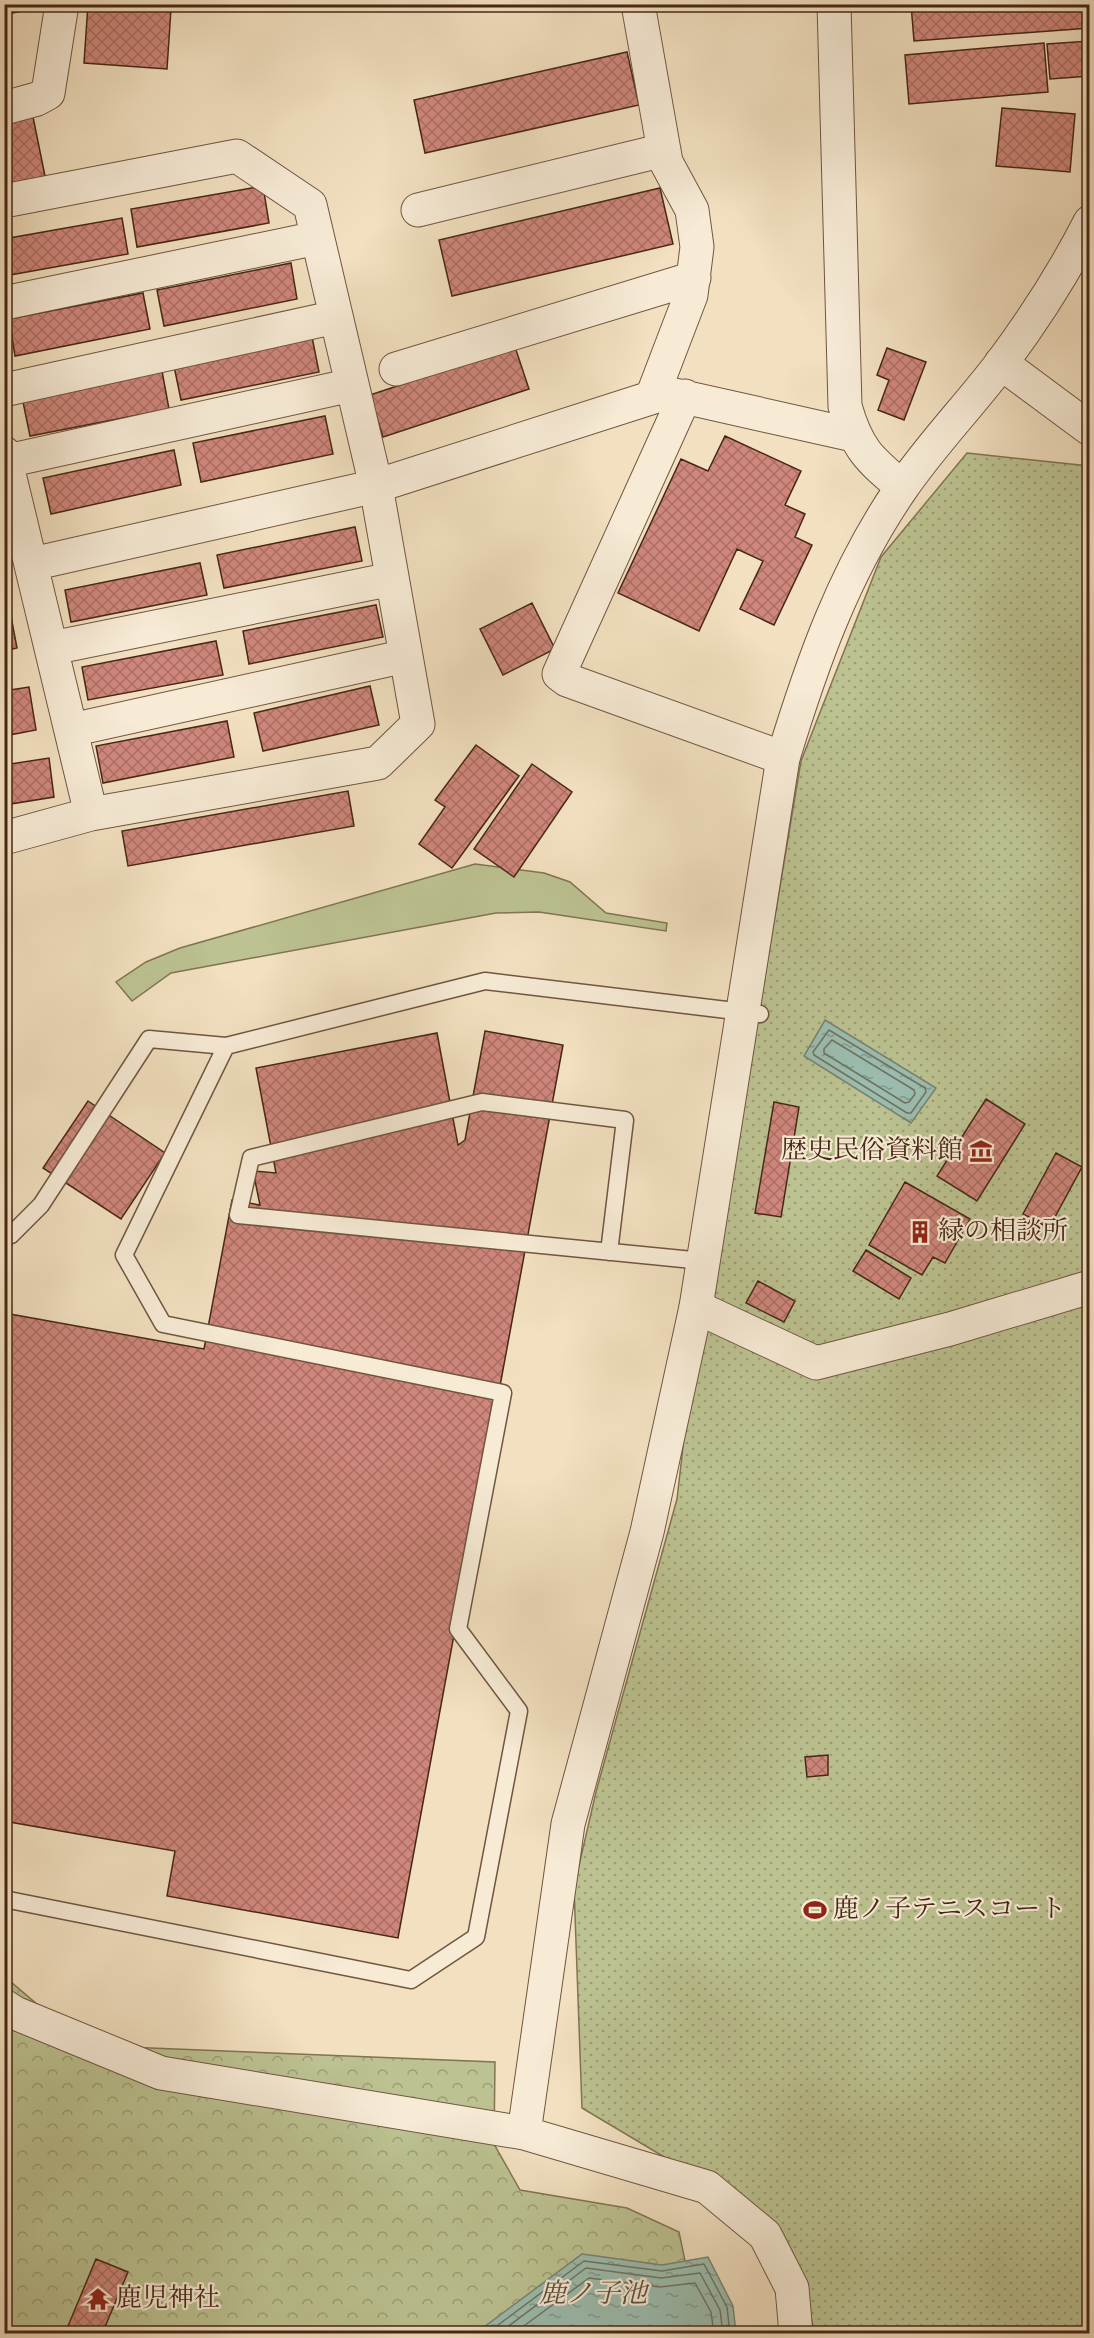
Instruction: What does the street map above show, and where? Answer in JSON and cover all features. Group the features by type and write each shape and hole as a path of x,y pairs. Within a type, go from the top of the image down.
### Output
{"street":[{"path":"4,108 37,99 48,93 62,4"},
{"path":"639,4 666,162 692,210 697,247 691,295 652,397"},
{"path":"834,4 845,406 853,435 873,462 902,487"},
{"path":"418,210 664,150"},
{"path":"4,201 237,156 310,205 376,486 418,724 378,763 91,814 4,838"},
{"path":"524,2133 568,1824 648,1532 696,1307 751,1013 783,758 808,676 835,605 872,534 902,487 1001,363 1046,296 1089,222"},
{"path":"4,303 317,238"},
{"path":"396,369 694,278"},
{"path":"4,390 336,316"},
{"path":"1001,363 1089,429"},
{"path":"91,814 5,457 352,385"},
{"path":"32,564 376,486 666,393 853,435"},
{"path":"685,396 559,674 567,680 783,758"},
{"path":"52,648 392,579"},
{"path":"71,730 406,656"},
{"path":"696,1307 816,1363 950,1329 1089,1287"},
{"path":"4,2006 15,2013 161,2073 524,2133 707,2187 765,2235 792,2288 796,2334"}],"lane":[{"path":"4,1238 12,1235 41,1205 149,1039 226,1046 485,981 751,1013"},
{"path":"4,1896 9,1900 411,1980 476,1937 519,1711 458,1629 503,1393 163,1324 124,1255 226,1046"},
{"path":"609,1252 625,1120 482,1102 251,1158 238,1215 609,1252 703,1261"}],"green space":[{"path":"967,453 1089,466 1089,2333 814,2333 803,2275 765,2217 582,2108 574,1887 596,1792 677,1499 689,1395 724,1221 801,761 881,557"},
{"path":"475,864 544,873 570,882 606,913 667,923 666,931 539,912 496,913 171,973 132,1001 116,982 146,962 180,948"},
{"path":"4,1976 65,2028 126,2047 495,2062 494,2144 520,2190 627,2208 679,2232 700,2333 5,2333"}],"water":[{"path":"825,1020 936,1088 911,1123 804,1056"},
{"name":"鹿ノ子池","path":"582,2254 662,2265 708,2257 733,2306 736,2333 476,2333"}],"building":[{"path":"4,4 39,4 39,7 4,15"},
{"path":"88,4 171,9 167,69 84,63"},
{"path":"911,4 1090,4 1090,28 914,41"},
{"path":"1090,41 1090,76 1050,79 1047,44"},
{"path":"1044,43 1048,92 909,104 905,55"},
{"path":"627,52 639,105 425,153 414,100"},
{"path":"1002,108 1075,114 1070,172 996,166"},
{"path":"33,117 46,181 4,189 4,123"},
{"path":"263,186 269,223 137,247 131,209"},
{"path":"660,188 673,244 452,296 439,240"},
{"path":"122,218 128,254 4,276 4,239"},
{"path":"291,263 297,299 164,326 157,290"},
{"path":"143,293 150,329 15,356 9,319"},
{"path":"312,337 319,372 181,400 174,366"},
{"path":"515,347 529,389 383,437 370,395"},
{"path":"887,348 926,362 904,420 878,410 889,380 877,375"},
{"path":"162,371 169,409 30,436 22,397"},
{"path":"325,416 333,454 201,482 193,443"},
{"path":"725,436 801,471 785,505 805,514 795,537 812,545 774,625 740,609 763,561 737,549 699,631 618,593 681,459 708,471"},
{"path":"174,450 181,485 51,514 43,478"},
{"path":"355,527 362,561 224,588 217,555"},
{"path":"200,563 207,595 71,622 65,590"},
{"path":"532,603 555,649 503,675 480,629"},
{"path":"376,605 383,637 249,664 243,631"},
{"path":"10,611 17,648 4,651 4,612"},
{"path":"216,641 223,675 88,700 82,667"},
{"path":"370,686 379,725 263,751 254,713"},
{"path":"29,687 36,730 4,736 4,691"},
{"path":"227,721 234,757 103,783 96,746"},
{"path":"476,745 519,776 452,868 419,844 445,807 435,800"},
{"path":"49,758 54,797 4,805 4,765"},
{"path":"532,764 572,792 514,877 474,849"},
{"path":"348,791 354,826 128,866 122,831"},
{"path":"485,1031 563,1045 398,1938 167,1896 175,1851 4,1821 4,1313 204,1349 232,1200 260,1205 253,1171 276,1173 256,1068 437,1033 458,1145 465,1140"},
{"path":"986,1099 1025,1124 977,1201 937,1176"},
{"path":"88,1101 165,1153 121,1219 43,1168"},
{"path":"774,1102 799,1107 781,1217 755,1213"},
{"path":"1056,1153 1082,1167 1049,1228 1023,1214"},
{"name":"緑の相談所","path":"905,1182 970,1219 945,1263 933,1257 922,1275 869,1245"},
{"path":"866,1250 911,1278 899,1299 853,1271"},
{"path":"758,1281 795,1301 784,1322 746,1303"},
{"path":"828,1755 828,1775 807,1777 805,1757"},
{"name":"鹿児神社","path":"96,2259 128,2272 102,2334 86,2334 68,2326"}],"place":[{"name":"歴史民俗資料館","path":"981,1151"},
{"name":"緑の相談所","path":"920,1232"},
{"name":"鹿ノ子テニスコート","path":"815,1910"},
{"name":"鹿児神社","path":"98,2299"}]}
